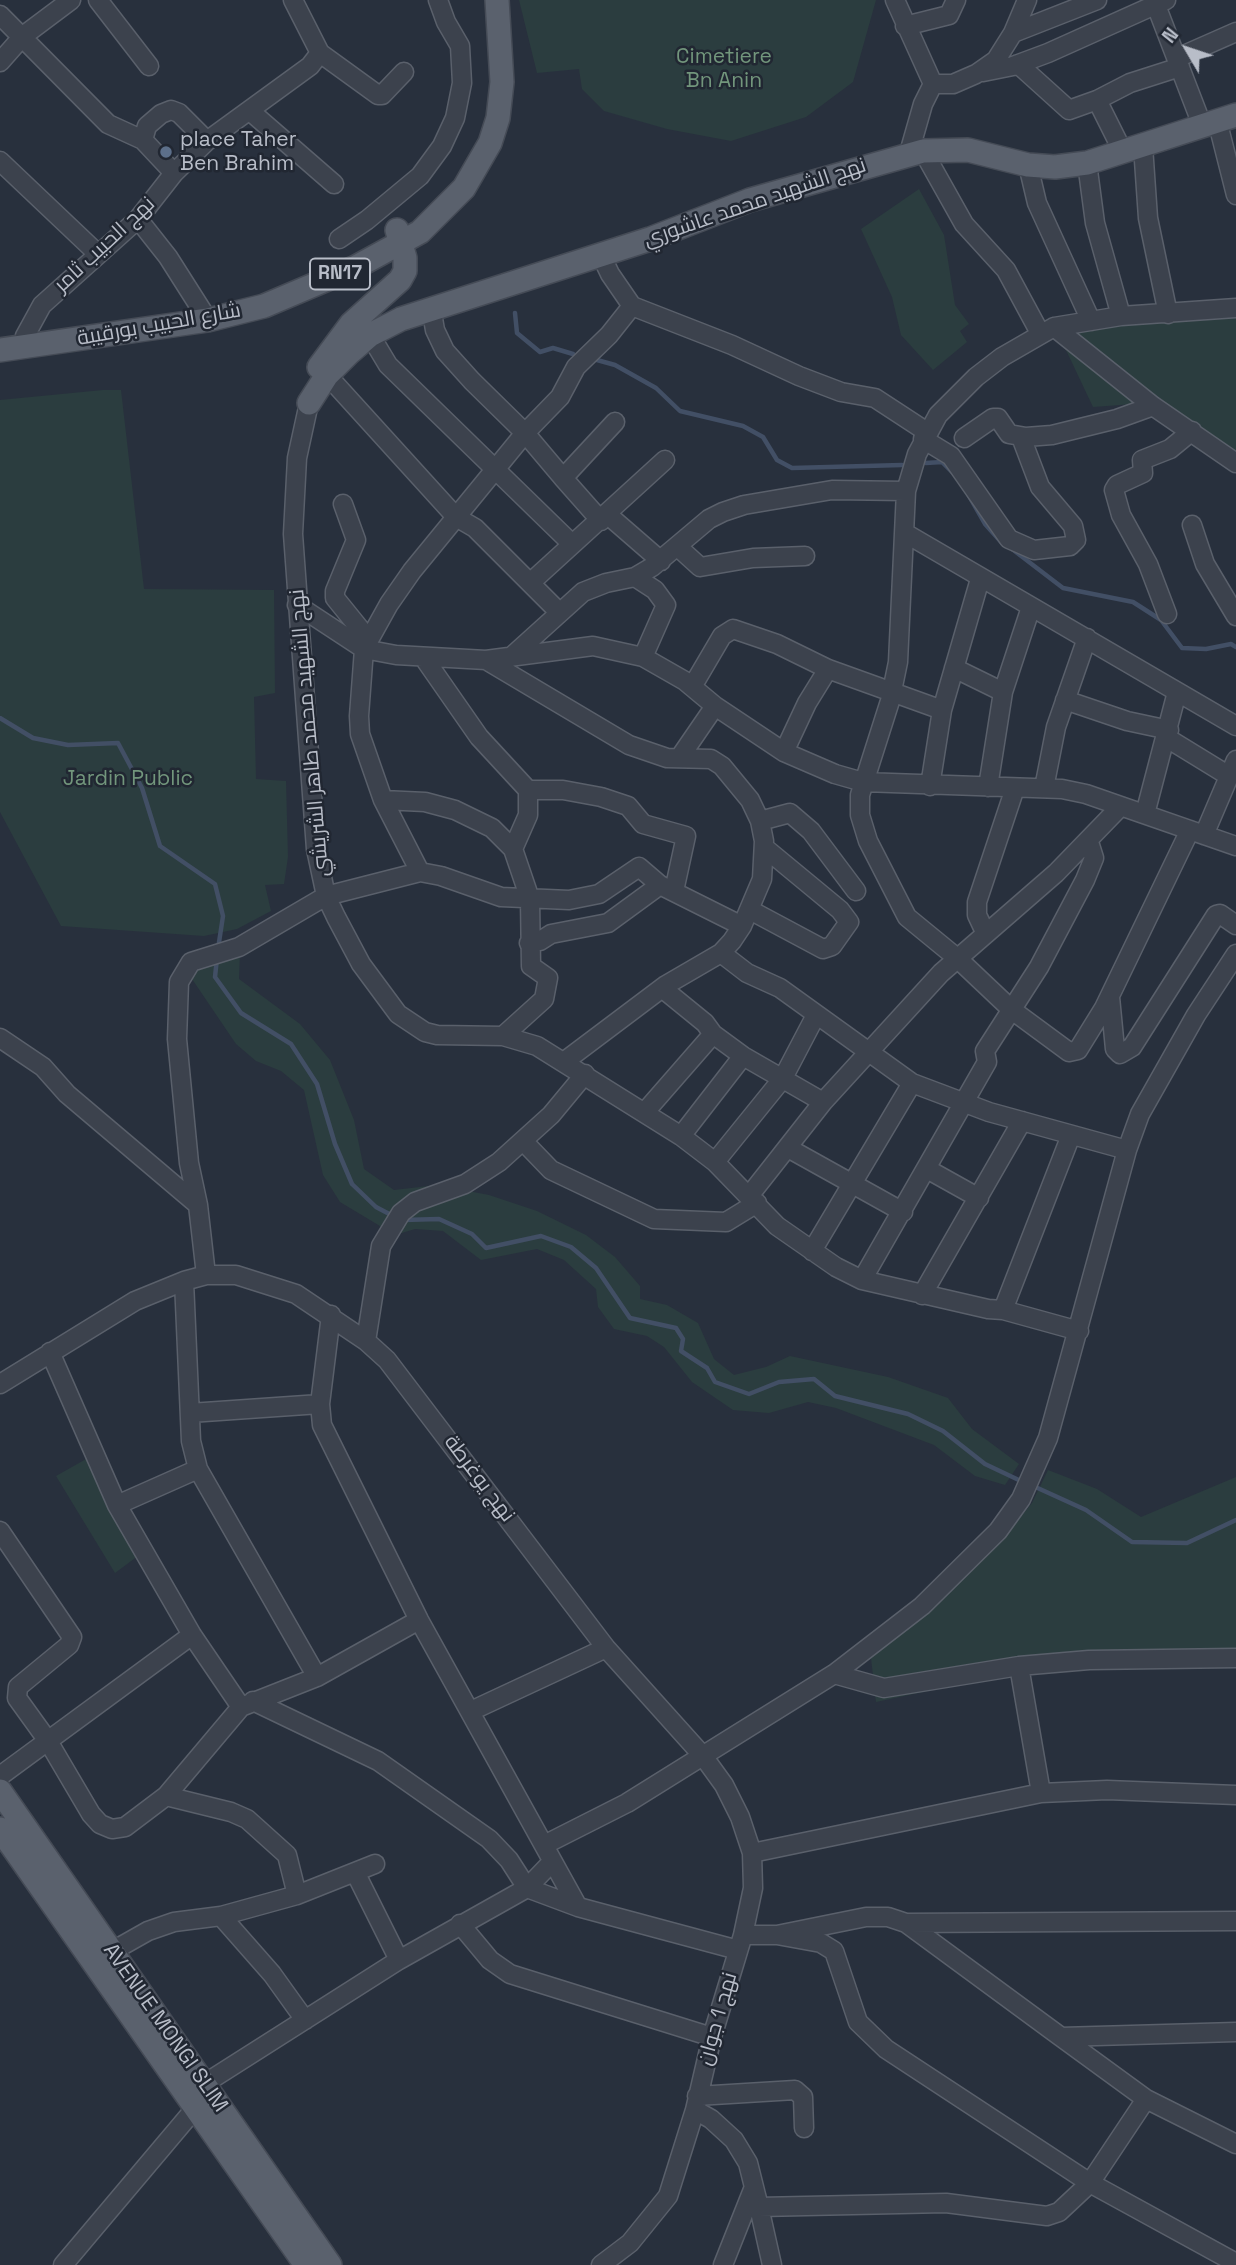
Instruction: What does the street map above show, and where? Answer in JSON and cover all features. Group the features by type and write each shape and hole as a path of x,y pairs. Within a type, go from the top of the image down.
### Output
{"main road":[{"name":"شارع الحبيب بورقيبة","path":"400,237 455,182 481,133 488,81 488,27 484,0"},
{"name":"شارع الحبيب بورقيبة","path":"0,342 12,346 264,306 400,237 452,201 477,168 490,143 498,118 502,82 497,0"},
{"name":"نهج الشهيد محمد عاشوري","path":"309,403 327,375 370,335 431,307 650,239 750,201 916,152 968,150 1028,164 1055,167 1087,163 1218,120"},
{"path":"309,403 314,376 328,353 351,324 400,280 405,271 400,237"},
{"name":"AVENUE MONGI SLIM","path":"0,1791 102,1957"},
{"name":"AVENUE MONGI SLIM","path":"0,1829 102,1957 330,2265"},
{"name":"AVENUE MONGI SLIM","path":"203,2095 306,2265"}],"street":[{"path":"0,62 23,36 56,7 71,0"},
{"path":"98,0 149,66"},
{"path":"293,0 320,53 378,95 382,95 404,72"},
{"path":"339,239 379,212 420,176 442,146 455,118 462,83 460,46 446,22 438,0"},
{"path":"895,0 933,84"},
{"path":"905,26 949,15 956,0"},
{"path":"976,74 996,60 1013,33 1027,0"},
{"path":"1013,33 1097,0"},
{"path":"933,84 953,84 976,74 1018,64 1159,1 1178,62 1218,120 1236,195"},
{"path":"0,15 107,124 143,140 174,173"},
{"path":"1018,64 1069,110 1097,100 1236,32"},
{"name":"نهج الحبيب ثامر","path":"12,346 42,305 138,219 174,173 207,141 310,66 320,53"},
{"path":"933,84 923,104 916,152 964,224 1006,270 1047,330 1236,463"},
{"path":"1097,100 1133,149 1168,314"},
{"path":"143,140 147,126 161,114 171,110 179,113 207,141"},
{"path":"250,111 334,184"},
{"path":"0,161 98,254"},
{"path":"1087,163 1095,223 1121,316"},
{"path":"1028,164 1037,203 1091,321"},
{"path":"138,219 169,257 205,315"},
{"path":"600,253 610,274 632,306 841,392 875,398 951,456 1009,539 1034,550 1070,546 1076,540 1073,526 1035,478 1021,437"},
{"path":"420,872 383,800 360,734 359,716 366,644 389,604 456,517 559,397 576,367 609,335 632,306"},
{"path":"431,307 435,330 446,351 472,381 526,433 563,478 605,518 661,561"},
{"path":"1065,700 1168,734 1232,768 1110,997 1074,1052 1058,1045 1012,1010 900,907 868,841 860,815 863,782 892,693 903,611 906,491 925,436 938,415 976,377 1047,330 1121,316 1236,308"},
{"path":"370,335 388,365 572,544"},
{"path":"327,375 456,517 475,528 559,612"},
{"name":"نهج الشهيد محمد طاهر الشريشي","path":"309,403 297,458 294,493 297,605 312,809 326,896 361,964 398,1014 425,1032 437,1035 503,1036 537,1046 565,1061 681,1136 715,1162 777,1226 812,1251 862,1280 922,1295 1003,1310 1079,1331"},
{"path":"964,438 995,418 1009,434 1021,437 1062,432 1117,419 1153,406"},
{"path":"563,478 615,422"},
{"path":"1167,614 1148,564 1121,515 1114,490 1117,485 1143,473 1142,460 1171,449 1192,431"},
{"path":"530,583 605,518 665,460"},
{"path":"511,657 559,612 592,587 635,576 661,561 709,519 744,505 832,490 906,491"},
{"path":"343,504 356,540 335,591 335,598 366,644"},
{"path":"1192,524 1205,564 1236,615"},
{"path":"905,533 1236,726"},
{"path":"678,547 700,567 753,558 805,556"},
{"path":"635,576 655,590 666,605 643,657"},
{"path":"930,786 942,710 980,579"},
{"path":"319,617 335,598"},
{"path":"297,605 366,644 424,658 486,660 593,646 643,657 663,666 715,706 784,752 810,765 863,782 1044,788 1086,794 1236,846"},
{"path":"988,787 1003,692 1031,607"},
{"path":"692,687 722,636 733,629 776,644 828,669 942,710"},
{"path":"1044,788 1056,727 1087,638"},
{"path":"424,658 479,737 528,790 528,815 513,849"},
{"path":"486,660 629,745 659,756 703,756 722,766 750,800 760,821 765,867 746,918 721,953 662,988 565,1061"},
{"path":"954,668 1003,692"},
{"path":"784,752 807,703 828,669"},
{"path":"1145,814 1177,692"},
{"path":"680,757 715,706"},
{"path":"985,932 976,915 977,902 1015,788"},
{"path":"528,790 563,790 601,797 628,806 643,824 685,835 667,888 608,923 551,934 540,941 529,943"},
{"path":"383,800 425,802 455,810 492,828 513,849 521,865 530,900 531,966 548,978 547,993 536,1008 503,1036"},
{"path":"524,1142 551,1170 622,1202 648,1217 726,1222 753,1200 823,1102 957,958 1090,842 1121,806"},
{"path":"760,821 790,813 811,831 856,891"},
{"path":"862,1280 988,1059 985,1051 1012,1010 1086,880 1094,858 1090,842"},
{"path":"206,1275 198,1205 189,1163 177,1039 179,982 184,969 202,957 239,947 326,896 420,872 441,876 489,894 530,900 569,900 599,894 639,867 667,888 823,949 832,946 849,922 840,911 765,848"},
{"path":"1110,997 1115,1049 1120,1054 1132,1046 1216,915 1220,914 1236,925"},
{"path":"721,953 747,973 780,988 912,1083 964,1103 1127,1150"},
{"path":"544,1845 627,1803 834,1674 922,1606 998,1531 1021,1499 1036,1471 1058,1408 1127,1150 1150,1094 1236,954"},
{"path":"662,988 705,1023 713,1034 743,1056 823,1102"},
{"path":"715,1162 783,1078 816,1015"},
{"path":"644,1113 713,1034"},
{"path":"0,1038 43,1067 67,1094 198,1205"},
{"path":"681,1136 743,1056"},
{"path":"366,1341 382,1246 396,1220 434,1193 465,1184 524,1142 585,1074"},
{"path":"812,1251 912,1083"},
{"path":"922,1295 1022,1121"},
{"path":"1003,1310 1071,1135"},
{"path":"788,1148 903,1212"},
{"path":"927,1169 979,1198"},
{"name":"نهج يوغرطة","path":"0,1384 135,1301 184,1281 206,1275 236,1275 263,1281 296,1294 366,1341 412,1389 607,1648 703,1756"},
{"path":"184,1281 190,1413 198,1469 317,1677"},
{"path":"331,1315 320,1405 321,1425 419,1620 578,1907"},
{"path":"50,1352 117,1505 192,1635 247,1704 378,1761 489,1839 509,1860 527,1888 578,1907 740,1943 866,1916 888,1917 905,1923 1146,2099 1236,2144"},
{"path":"190,1413 320,1405"},
{"path":"117,1505 198,1469"},
{"path":"0,1531 72,1637 69,1646 17,1690 17,1698 48,1741 91,1814 106,1828 125,1827 166,1796 247,1704 317,1677 419,1620"},
{"path":"0,1776 192,1635"},
{"path":"471,1711 607,1648"},
{"path":"834,1674 884,1688 1019,1666 1115,1659 1236,1658"},
{"path":"1019,1666 1041,1793"},
{"name":"نهج 1 جوان","path":"601,2265 630,2243 668,2196 696,2103 753,1888 752,1853 740,1817 724,1785 703,1756"},
{"path":"752,1853 1041,1793 1107,1790 1236,1795"},
{"path":"166,1796 231,1812 247,1819 287,1856 297,1895"},
{"path":"63,2265 203,2095 305,2020 460,1924 527,1888 552,1862"},
{"path":"102,1957 148,1931 174,1922 220,1916 297,1895 375,1864"},
{"path":"355,1872 400,1960"},
{"path":"220,1916 272,1974 305,2020"},
{"path":"905,1923 1236,1921"},
{"path":"460,1924 490,1960 510,1974 712,2037"},
{"path":"777,1935 828,1946 838,1956 853,2011 866,2032 886,2049 1090,2183 1236,2263"},
{"path":"1061,2037 1236,2032"},
{"path":"696,2103 795,2090 803,2097 804,2128"},
{"path":"759,2207 946,2203 1047,2216 1059,2212 1090,2183 1146,2099"},
{"path":"696,2103 734,2140 748,2163 772,2265"},
{"path":"723,2265 754,2187"}],"green space":[{"name":"Cimetiere Bn Anin","path":"519,0 876,0 853,82 806,117 731,141 667,129 604,111 582,89 579,69 537,73"},
{"path":"919,189 944,235 955,305 969,324 960,331 967,342 933,370 901,335 892,297 861,229"},
{"path":"1236,305 1236,451 1161,402 1093,407 1057,331"},
{"name":"Jardin Public","path":"121,390 144,589 274,590 275,693 254,697 256,779 286,781 288,857 284,884 265,885 271,911 237,929 204,936 61,926 0,812 0,400"},
{"path":"240,952 239,979 300,1024 330,1060 354,1120 364,1169 394,1190 437,1185 489,1195 537,1211 586,1235 615,1257 640,1286 640,1299 667,1305 698,1323 714,1359 734,1375 766,1367 790,1356 888,1377 948,1398 972,1429 1019,1464 1005,1485 975,1476 934,1445 836,1408 808,1402 769,1413 733,1410 692,1382 664,1347 647,1336 614,1329 598,1307 596,1289 564,1260 537,1249 481,1260 443,1231 415,1229 395,1235 340,1202 323,1175 304,1090 281,1071 256,1061 236,1044 192,979 197,967"},
{"path":"95,1454 150,1547 115,1573 56,1476"},
{"path":"1048,1470 1097,1489 1141,1517 1236,1477 1236,1665 1156,1664 1012,1673 876,1702 871,1658 940,1599 1009,1531 1032,1503"}],"waterway":[{"path":"515,313 517,333 540,352 553,348 573,354"},
{"path":"597,360 615,365 656,388 680,411 743,426 763,437 777,460 792,468 902,465"},
{"path":"926,463 942,462 952,472"},
{"path":"969,496 985,524 1002,543"},
{"path":"1012,549 1063,588 1133,602 1161,620 1182,648 1206,649 1231,644 1236,647"},
{"path":"0,718 33,738 68,745 118,743 142,788 160,846 215,884 223,916 218,949"},
{"path":"217,958 215,977 241,1013 291,1044 317,1084 335,1144 352,1184 376,1207 395,1217"},
{"path":"403,1220 439,1219 472,1234 486,1248 541,1236 571,1247 596,1268 630,1318 676,1328 683,1339 681,1351 707,1368 715,1382 749,1394 779,1382 814,1379 835,1396 908,1414 943,1431 985,1464 1023,1482"},
{"path":"1031,1485 1086,1510 1132,1542 1187,1543 1236,1520"}],"place":[{"name":"place Taher Ben Brahim","path":"166,152"}]}
